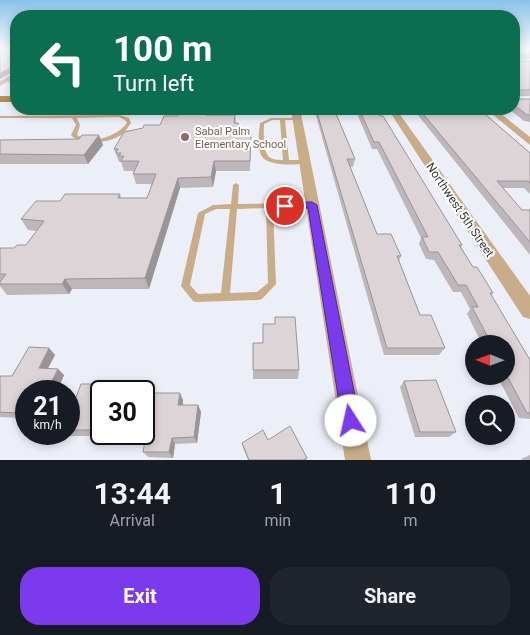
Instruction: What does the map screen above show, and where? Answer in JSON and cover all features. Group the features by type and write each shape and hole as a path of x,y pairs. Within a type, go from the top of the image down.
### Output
{"street":[{"name":"Northwest 5th Street","path":"396,115 530,311"},
{"path":"497,115 530,142"},
{"path":"291,116 305,162 358,460"}],"lane":[{"path":"0,117 120,116 127,119 129,123 126,129 114,137 84,140 76,138 74,135 78,125 74,117"},
{"path":"286,161 291,116 271,119 262,124 261,153 264,158 272,161 305,162"},
{"path":"225,297 236,185"},
{"path":"269,206 272,284 259,296 196,298 185,286 202,213 215,207 312,205"}],"building":[{"path":"520,70 530,70 530,90 520,90"},
{"path":"520,99 530,99 530,115 520,110"},
{"path":"235,115 234,123 238,123 240,133 251,133 250,161 214,161 211,177 178,178 145,278 65,279 62,284 0,284 6,274 0,274 0,248 14,248 17,245 26,245 44,221 21,219 36,201 60,201 65,194 120,194 118,198 147,198 156,174 133,174 139,161 121,161 124,156 119,156 121,153 116,153 118,149 114,149 124,132 143,128 144,125 160,125 164,116"},
{"path":"318,115 337,115 355,159 347,159 377,234 391,234 401,256 397,256 420,315 431,315 445,348 387,348"},
{"path":"362,115 383,116 462,245 459,245 473,267 477,267 493,293 490,293 530,360 530,413 527,413 512,385 515,385 515,335 487,335 472,307 478,307 466,285 458,285 438,252 429,252 422,237 428,237 379,142 374,142"},
{"path":"424,115 486,115 530,153 530,183 528,181 497,181 522,210 530,210 530,242"},
{"path":"82,135 99,135 84,155 0,154 0,140 79,139"},
{"path":"275,317 295,317 299,370 253,370 253,343 263,343 263,324 275,324"},
{"path":"29,347 49,348 39,368 58,369 52,380 15,380 15,413 0,412 0,376 12,376"},
{"path":"436,380 456,432 420,432 404,381"},
{"path":"81,384 90,384 90,430 80,430"},
{"path":"155,393 180,393 178,405 198,405 194,437 172,438 169,452 143,452 144,445 155,445"},
{"path":"290,426 307,458 303,460 249,460 242,443 263,430 268,440"}],"place":[{"name":"Sabal Palm Elementary School","path":"185,137"}],"route":[{"path":"285,206 312,205 351,421"}]}
